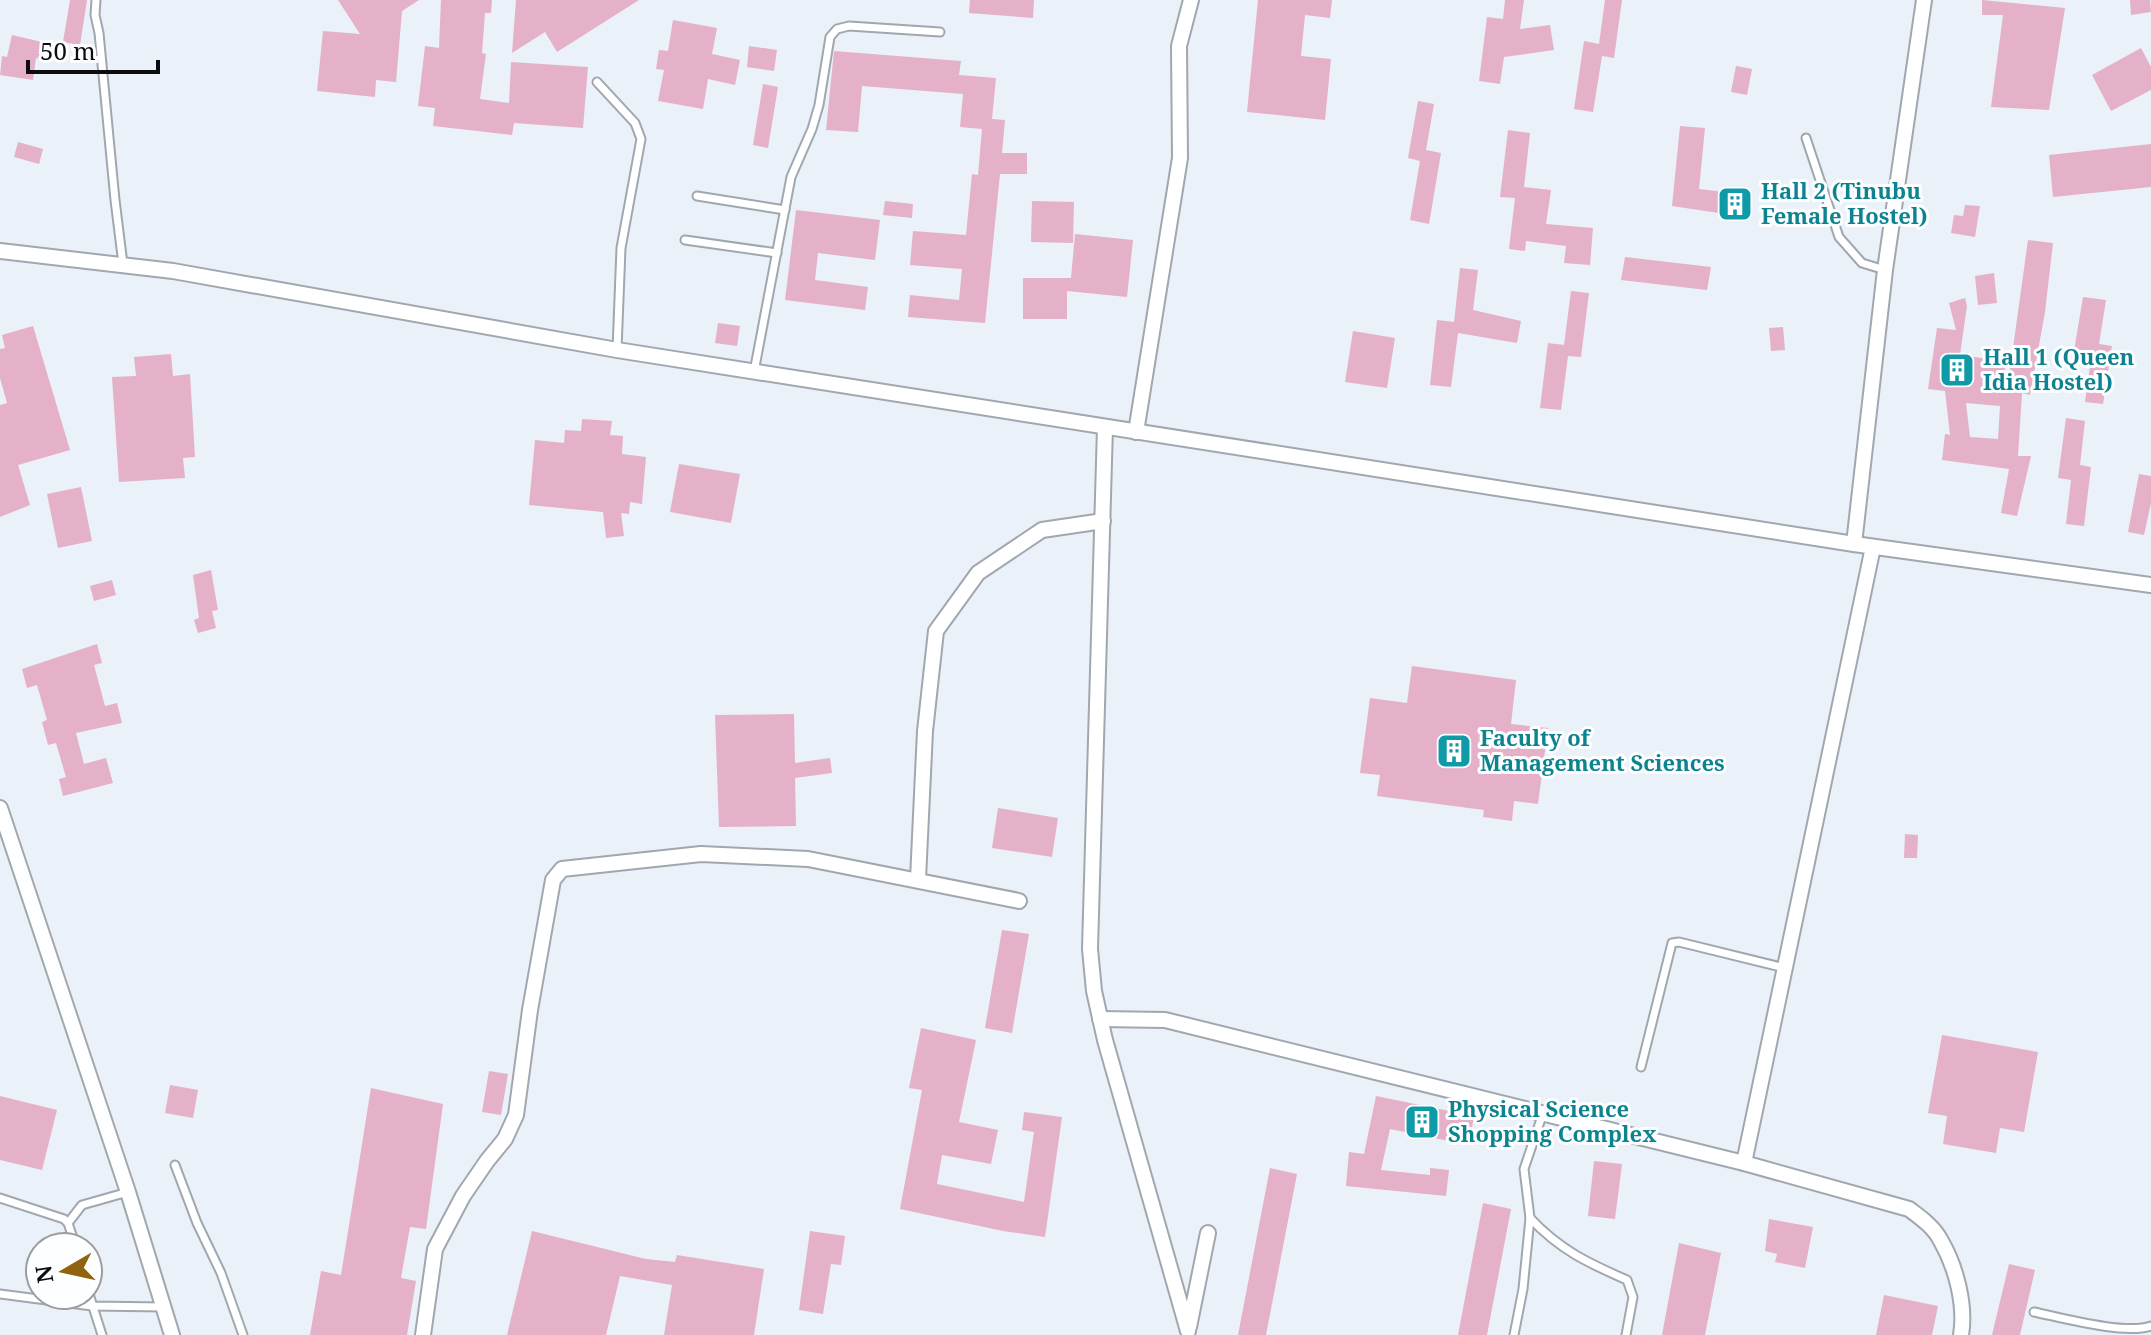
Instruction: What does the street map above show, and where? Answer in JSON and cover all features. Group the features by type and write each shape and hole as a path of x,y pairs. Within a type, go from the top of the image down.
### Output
{"street":[{"path":"1136,432 1180,158 1179,46 1191,0"},
{"path":"1854,544 1885,270 1924,0"},
{"path":"0,251 123,264 754,372 1873,547 2151,585"},
{"path":"1105,427 1090,949 1100,1019 1188,1333"},
{"path":"918,879 925,731 936,631 978,573 1042,530 1103,521"},
{"path":"1744,1163 1873,547"},
{"path":"0,808 128,1192 172,1335"},
{"path":"423,1335 435,1249 449,1219 505,1139 516,1115 530,1010 553,880 562,869 701,854 808,859 1019,901"},
{"path":"0,860 18,865"},
{"path":"1100,1019 1165,1020 1744,1163 1909,1209 1928,1223 1941,1241 1962,1303 1961,1335"},
{"path":"1188,1333 1208,1233"}],"lane":[{"path":"96,0 95,15 123,264"},
{"path":"754,372 791,177 819,105 830,37 837,29 849,26 940,32"},
{"path":"597,82 635,123 641,139 621,248 617,350"},
{"path":"1806,138 1839,237 1862,263 1885,270"},
{"path":"697,196 785,210"},
{"path":"685,240 777,253"},
{"path":"1641,1067 1672,943 1679,942 1785,968"},
{"path":"1514,1335 1523,1289 1530,1218 1524,1169 1543,1113"},
{"path":"175,1165 197,1223 221,1273 243,1335"},
{"path":"68,1223 82,1205 128,1192"},
{"path":"0,1198 64,1219 71,1231"},
{"path":"1530,1218 1551,1240 1583,1261 1627,1280 1633,1297 1626,1335"},
{"path":"0,1294 24,1297"},
{"path":"104,1306 164,1307"},
{"path":"94,1311 102,1335"},
{"path":"2034,1312 2118,1330 2143,1331 2151,1326"}],"building":[{"path":"70,0 87,0 80,45 63,42"},
{"path":"338,0 419,0 402,11 396,82 376,80 375,97 317,91 323,31 360,34"},
{"path":"441,0 492,0 491,13 485,13 482,53 486,54 480,99 509,103 511,62 588,67 583,128 514,123 512,135 433,126 435,108 418,106 425,46 439,48"},
{"path":"516,0 639,0 557,52 545,32 512,53"},
{"path":"970,0 1034,0 1033,18 969,13"},
{"path":"1258,0 1332,0 1330,18 1305,15 1301,56 1331,59 1325,120 1247,112"},
{"path":"1505,0 1524,0 1520,29 1550,25 1554,50 1504,57 1500,84 1479,81 1487,17 1503,19"},
{"path":"1605,0 1622,0 1614,58 1602,56 1593,112 1574,109 1584,41 1599,44"},
{"path":"1982,0 2065,8 2049,110 1991,107 2003,15 1982,15"},
{"path":"2130,0 2150,0 2151,12 2131,15"},
{"path":"673,20 717,28 712,54 740,60 735,85 708,79 703,109 658,101 664,70 656,69 659,50 668,51"},
{"path":"12,35 46,43 43,60 36,58 33,80 0,75 2,56 7,57"},
{"path":"749,46 777,50 774,71 747,67"},
{"path":"2141,48 2151,67 2151,90 2111,111 2092,75"},
{"path":"834,51 961,61 959,75 996,78 992,119 1005,120 1002,153 1027,153 1027,174 1000,174 985,323 908,317 910,295 959,300 962,269 910,265 913,231 966,235 972,174 978,175 982,129 960,127 963,94 862,86 858,132 826,130"},
{"path":"1736,66 1752,69 1747,95 1731,92"},
{"path":"763,84 778,87 768,148 753,145"},
{"path":"1418,101 1434,104 1426,150 1441,153 1429,224 1410,220 1420,161 1408,158"},
{"path":"1680,126 1705,128 1699,189 1748,195 1745,217 1672,206"},
{"path":"1508,130 1530,133 1524,187 1551,190 1546,224 1593,228 1590,265 1564,263 1566,246 1526,241 1525,251 1509,249 1515,198 1500,197"},
{"path":"18,142 43,149 39,164 14,157"},
{"path":"2151,144 2151,187 2053,197 2049,155"},
{"path":"885,201 913,204 912,218 883,215"},
{"path":"1032,201 1074,202 1073,243 1031,242"},
{"path":"1965,205 1980,206 1975,237 1951,233 1954,215 1963,216"},
{"path":"796,210 880,220 875,260 818,253 815,280 868,287 865,310 785,300"},
{"path":"1075,234 1133,240 1127,297 1067,291 1067,319 1023,319 1023,278 1071,278"},
{"path":"2028,240 2053,243 2045,312 2030,395 2022,393 2018,456 2031,456 2017,516 2001,513 2009,469 1942,460 1945,434 1950,435 1945,391 1928,389 1937,328 1956,330 1949,303 1965,298 1967,306 1960,355 2004,361 2006,377 2009,377","holes":["1966,403 2000,406 1998,439 1970,437"]},
{"path":"1625,257 1711,267 1707,290 1621,280"},
{"path":"1460,268 1478,270 1473,310 1521,321 1517,343 1458,333 1451,387 1430,385 1437,320 1454,322"},
{"path":"1994,273 1997,303 1978,305 1975,276"},
{"path":"1571,291 1589,293 1581,357 1568,356 1561,410 1540,408 1548,343 1564,345"},
{"path":"2083,297 2106,300 2099,344 2112,346 2103,404 2085,402 2091,359 2073,357"},
{"path":"718,323 740,326 737,346 715,343"},
{"path":"33,326 70,450 18,465 30,505 0,517 0,405 7,403 0,378 0,349 5,348 2,335"},
{"path":"1783,327 1785,350 1771,351 1769,328"},
{"path":"1353,331 1395,338 1387,388 1345,382"},
{"path":"171,354 173,376 190,374 195,457 183,458 185,478 119,482 112,377 136,376 134,357"},
{"path":"2066,418 2085,421 2080,465 2091,467 2084,526 2066,524 2071,480 2058,478"},
{"path":"582,419 612,421 610,435 623,436 622,454 646,457 642,504 630,502 629,514 621,513 624,536 606,538 603,512 529,505 535,440 564,443 565,430 581,431"},
{"path":"679,464 740,474 731,523 670,512"},
{"path":"2139,474 2151,476 2151,503 2144,535 2128,532"},
{"path":"81,487 92,541 58,548 47,494"},
{"path":"211,570 218,610 212,611 216,628 198,633 194,620 199,618 193,575"},
{"path":"112,580 116,595 94,601 90,586"},
{"path":"97,644 102,663 94,665 105,706 117,703 122,723 76,733 84,764 106,758 113,783 63,796 59,779 66,777 56,743 48,745 42,722 47,720 37,685 27,688 22,669"},
{"name":"Faculty of Management Sciences","path":"1412,666 1516,680 1511,724 1548,728 1538,804 1514,801 1512,821 1483,817 1484,810 1377,796 1380,775 1360,773 1370,698 1407,703"},
{"path":"794,714 795,763 830,758 832,773 795,778 796,826 719,827 715,715"},
{"path":"998,808 1058,818 1052,857 992,848"},
{"path":"1905,834 1918,835 1917,858 1904,858"},
{"path":"1002,930 1029,934 1012,1033 985,1028"},
{"path":"921,1028 976,1040 959,1122 998,1130 991,1164 942,1155 937,1184 1024,1202 1034,1132 1022,1130 1024,1112 1062,1117 1045,1237 900,1209 922,1090 909,1088"},
{"path":"1942,1035 2038,1052 2024,1132 2000,1128 1996,1153 1943,1144 1947,1116 1928,1113"},
{"path":"489,1071 508,1074 501,1115 482,1112"},
{"path":"170,1085 198,1090 193,1118 165,1113"},
{"path":"371,1088 443,1104 426,1229 410,1227 401,1278 416,1281 407,1335 310,1335 321,1271 341,1275"},
{"path":"0,1096 57,1110 42,1170 0,1160"},
{"path":"1376,1096 1474,1116 1469,1145 1390,1129 1381,1170 1430,1175 1430,1168 1449,1170 1446,1196 1346,1186 1349,1152 1364,1154"},
{"path":"1594,1161 1622,1164 1615,1219 1588,1216"},
{"path":"1270,1168 1297,1174 1266,1335 1238,1335"},
{"path":"1483,1203 1511,1209 1487,1335 1458,1335"},
{"path":"1769,1219 1813,1227 1805,1268 1775,1262 1777,1254 1765,1251"},
{"path":"532,1231 646,1259 675,1262 677,1255 764,1269 754,1335 664,1335 672,1285 620,1276 606,1335 507,1335"},
{"path":"810,1231 845,1236 841,1265 831,1264 823,1314 799,1310"},
{"path":"1679,1243 1721,1253 1705,1335 1662,1335"},
{"path":"2009,1264 2035,1270 2020,1335 1992,1335"},
{"path":"1884,1295 1938,1306 1932,1335 1876,1335"}],"place":[{"name":"Hall 2 (Tinubu Female Hostel)","path":"1735,204"},
{"name":"Hall 1 (Queen Idia Hostel)","path":"1957,370"},
{"name":"Faculty of Management Sciences","path":"1454,751"},
{"name":"Physical Science Shopping Complex","path":"1422,1122"}]}
